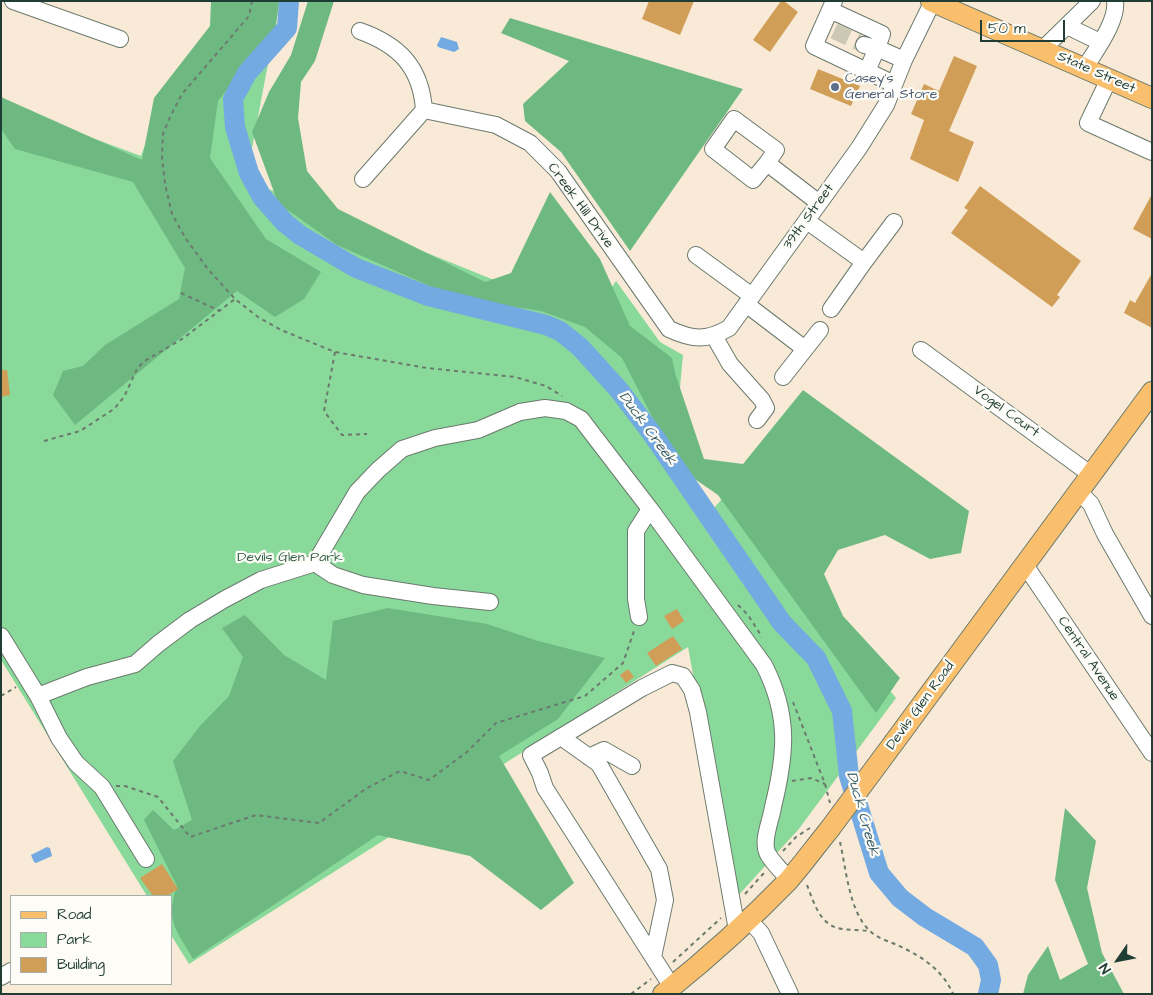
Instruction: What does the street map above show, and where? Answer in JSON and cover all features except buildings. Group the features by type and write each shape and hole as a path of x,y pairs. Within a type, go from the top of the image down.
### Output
{"main road":[{"name":"State Street","path":"932,2 1152,98"},
{"name":"Devils Glen Road","path":"667,990 743,925 798,882 834,835 895,741 1152,392"}],"street":[{"path":"13,1 120,39"},
{"path":"1042,50 1092,1"},
{"path":"1085,68 1111,23 1116,8 1115,1"},
{"name":"39th Street","path":"714,336 729,328 864,141 886,105 904,60 932,2"},
{"path":"867,71 870,46 882,34 832,6 828,28 814,46 894,84"},
{"path":"1067,26 1100,42"},
{"path":"360,31 379,38 400,53 410,65 423,96 424,110 363,179"},
{"path":"870,46 904,60"},
{"path":"1109,79 1088,123 1152,152"},
{"name":"Creek Hill Drive","path":"424,110 496,125 530,142 558,172 669,329 684,336 698,338 714,336"},
{"path":"767,163 819,203"},
{"path":"807,222 864,262"},
{"path":"831,309 894,222"},
{"path":"696,255 805,350"},
{"path":"783,377 820,330"},
{"path":"714,336 730,364 762,400 766,408 757,420"},
{"name":"Vogel Court","path":"921,350 1090,474"},
{"path":"38,696 87,677 135,664 190,620 225,599 261,580 315,563 357,492 402,449 435,438 478,430 520,412 545,408 566,411 581,419 650,508 764,665 773,683 781,708 784,734 782,770 766,839 767,853 798,882"},
{"path":"1078,491 1091,504 1105,534 1152,616"},
{"path":"639,617 636,600 636,531 650,508"},
{"path":"315,563 333,575 364,585 433,596 490,602"},
{"name":"Central Avenue","path":"1025,565 1152,753"},
{"path":"1,636 38,696 59,738 76,763 102,787 146,859"},
{"path":"667,990 653,957 545,788 531,755 642,688 672,673 684,676 692,690 743,925 761,933 785,992"},
{"path":"561,737 599,764 659,869 665,900 653,957"},
{"path":"589,757 604,750 632,766"}],"path":[{"path":"252,1 249,16 182,94 170,115 163,134 162,157 165,184 172,214 186,240 207,268 235,299 258,317 281,330 335,352 427,368 515,377 546,386 568,400"},
{"path":"181,293 220,311"},
{"path":"44,441 80,431 114,409 124,397 137,369 143,362 182,339 235,299"},
{"path":"335,352 324,411 342,435 367,434"},
{"path":"737,604 748,615 763,639"},
{"path":"102,787 125,786 158,797 190,837 256,816 319,823 367,788 400,771 429,780 467,752 496,723 585,696 623,664 639,617"},
{"path":"1,696 28,680"},
{"path":"792,700 825,784 830,803"},
{"path":"792,781 811,778 825,784"},
{"path":"834,835 851,898 859,916 870,931"},
{"path":"798,882 825,921 831,926 842,929 870,931 899,946 939,971 954,994"}],"green space":[{"path":"211,1 279,1 276,26 218,101 210,158 266,239 321,272 304,299 275,317 237,291 75,425 53,395 63,371 83,366 105,345 179,299 185,268 133,182 15,149 1,129 1,97 142,160 154,98 210,26"},
{"name":"Devils Glen Park","path":"244,1 280,1 246,180 591,319 616,281 660,342 683,355 673,463 714,508 728,492 896,698 798,830 734,900 688,647 189,964 172,937 172,895 146,895 1,660 1,104 141,156 161,100"},
{"path":"308,1 334,1 315,61 301,82 298,118 307,171 338,209 485,282 511,273 550,192 600,259 630,326 672,358 675,373 704,459 743,464 803,390 969,511 961,553 930,559 885,535 838,550 824,574 843,616 900,678 876,713 718,495 692,477 662,436 622,358 585,327 541,311 457,298 337,245 278,203 252,132 269,92 291,55"},
{"path":"510,18 743,89 630,251 561,152 525,121 523,104 569,61 501,33"},
{"path":"388,608 487,624 538,641 605,658 558,719 499,756 574,883 541,910 470,856 378,835 193,959 177,932 172,917 177,886 144,820 153,810 174,830 192,820 173,761 200,726 229,696 243,657 222,628 245,615 284,655 326,680 333,621"},
{"path":"1065,808 1096,841 1087,888 1102,953 1124,994 1023,994 1028,975 1048,946 1060,980 1088,964 1055,880"}],"water":[{"path":"441,37 457,42 459,49 454,52 438,47 437,45"},
{"path":"47,847 50,848 52,856 36,863 34,862 31,855"}],"waterway":[{"name":"Duck Creek","path":"289,1 287,28 247,73 233,99 235,127 249,173 262,197 285,223 300,235 356,268 428,296 546,325 560,331 580,347 619,390 653,435 782,623 816,658 842,711 849,776 879,873 900,898 925,917 975,947 988,965 991,980 988,994"}],"tunnel":[{"path":"834,31 864,45"}],"place":[{"name":"Casey's General Store","path":"835,87"}]}
